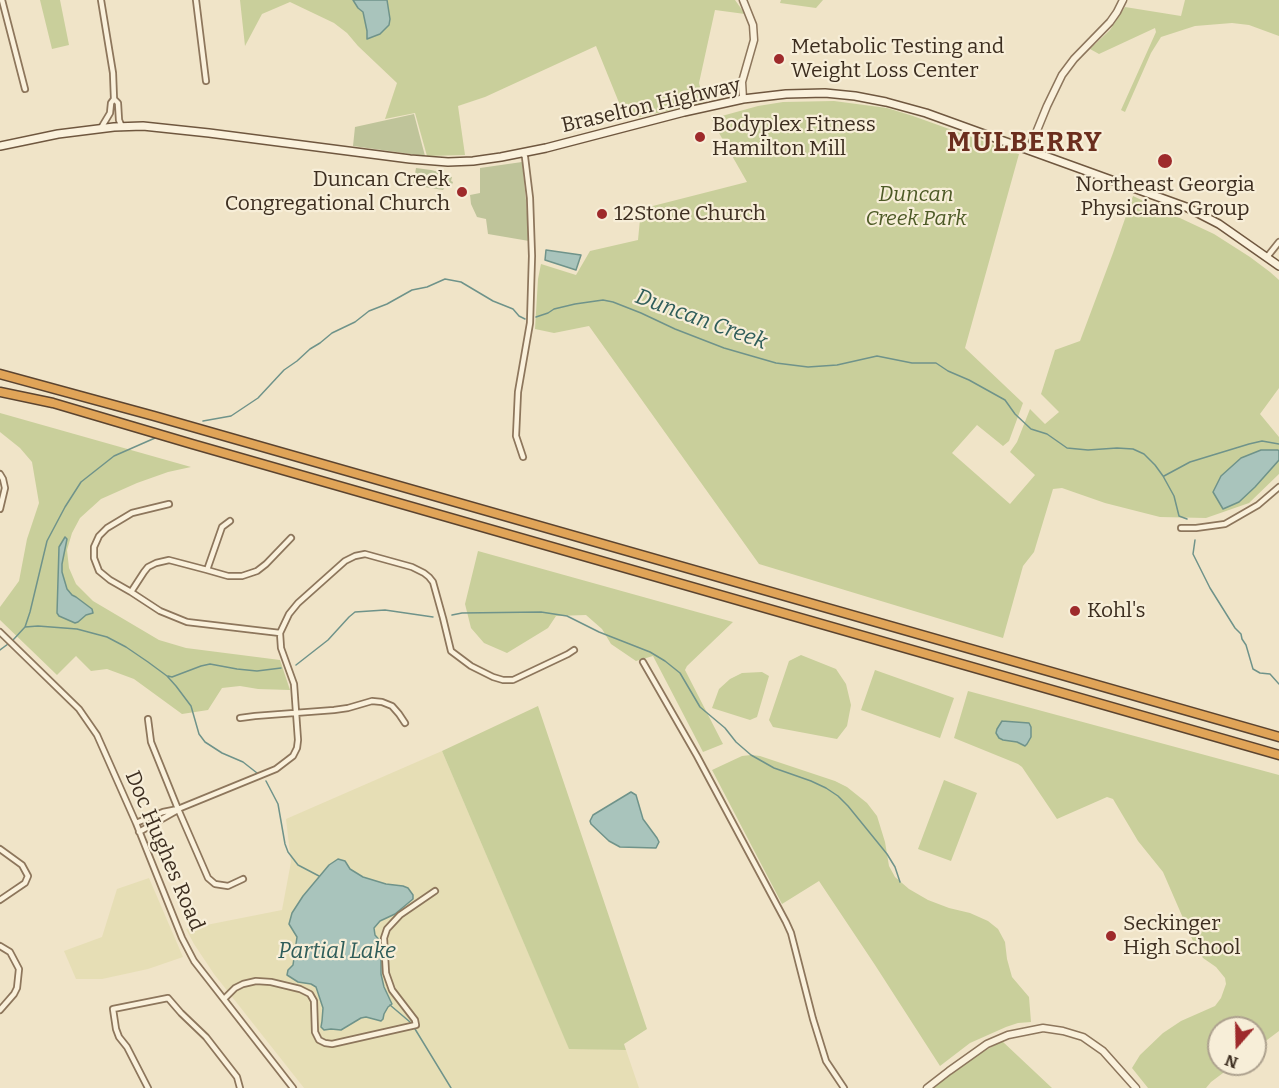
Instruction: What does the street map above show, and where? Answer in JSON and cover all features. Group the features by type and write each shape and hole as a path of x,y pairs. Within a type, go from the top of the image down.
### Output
{"highway":[{"path":"0,374 1279,737"},
{"path":"0,392 53,403 1279,755"},
{"path":"1218,719 1279,732"}],"main road":[{"name":"Braselton Highway","path":"0,146 58,134 143,126 434,161 472,161 524,153 743,99 795,93 825,93 886,102 926,113 1186,207 1219,224 1279,266"}],"street":[{"path":"2,0 25,89"},
{"path":"100,129 110,113 114,99 101,0"},
{"path":"196,0 206,81"},
{"path":"743,0 753,25 754,40 742,82 743,99"},
{"path":"1029,150 1062,75 1074,59 1110,22 1123,0"},
{"path":"114,99 118,103 119,120 122,127"},
{"path":"524,153 530,198 532,256 530,323 518,392 516,436 524,457"},
{"path":"1267,257 1279,242"},
{"path":"0,474 5,488 0,509"},
{"path":"1180,528 1225,524 1258,505 1279,487"},
{"path":"169,504 132,513 106,528 94,547 94,558 99,571 160,611 187,622 280,633"},
{"path":"207,570 222,527 230,521"},
{"path":"131,592 148,567 169,560 228,576 242,576 266,564 291,538"},
{"path":"136,823 163,812 178,809 276,769 293,756 298,740 294,684 281,648 280,633 289,614 298,603 345,561 355,556 365,554 412,567 424,573 433,582 451,651 471,666 494,677 513,680 574,650"},
{"name":"Doc Hughes Road","path":"0,632 79,709 98,735 182,938 194,961 294,1088"},
{"path":"643,662 697,756 786,922 792,935 826,1061 844,1088"},
{"path":"240,718 348,708 372,701 392,706 405,723"},
{"path":"148,719 151,742 208,878 215,884 228,886 243,879"},
{"path":"139,832 178,809"},
{"path":"0,849 22,866 28,876 25,883 0,900"},
{"path":"224,999 235,988 256,981 271,982 310,993 314,1000 315,1032 319,1040 332,1044 417,1024 392,990 386,973 384,938 387,929 400,915 435,891"},
{"path":"0,946 10,952 19,969 17,988 0,1010"},
{"path":"148,1088 127,1047 119,1037 113,1009 168,998 206,1036 237,1077 240,1088"},
{"path":"930,1087 987,1044 1008,1035 1043,1028 1083,1037 1103,1051 1137,1088"}],"shaded area":[{"path":"442,751 569,1048 626,1050 639,1088 304,1088 214,974 194,944 186,929 282,910 291,862 286,819"},
{"path":"149,878 183,957 148,969 102,979 76,979 64,951 102,937 117,889"}],"green space":[{"path":"40,0 60,0 69,45 52,49"},
{"path":"240,0 353,0 363,12 367,37 389,12 387,0 735,0 745,14 715,10 699,83 704,103 639,117 624,115 596,46 485,97 458,106 465,155 427,156 415,113 385,119 397,83 347,33 334,23 290,2 262,14 245,46"},
{"path":"781,0 823,0 816,8 780,3"},
{"path":"1185,0 1279,0 1279,36 1249,25 1232,23 1195,26 1161,37 1151,53 1125,112 1121,110 1156,32 1155,28 1099,54 1090,49 1110,30 1125,7 1181,16"},
{"name":"Duncan Creek Park","path":"834,101 887,108 1019,154 965,348 1023,403 1009,441 1003,446 977,425 952,453 1010,504 1035,475 1010,452 1017,442 1030,409 1045,424 1059,412 1041,394 1055,350 1080,341 1133,196 1214,234 1250,257 1279,280 1279,388 1260,414 1279,437 1279,474 1249,503 1206,518 1160,517 1105,503 1062,488 1053,489 1034,552 1023,566 1003,638 759,564 589,326 554,333 535,329 538,279 541,264 576,275 590,251 638,240 641,209 747,182 711,119 758,106 783,102"},
{"path":"414,114 425,156 353,146 355,127"},
{"path":"522,162 529,241 488,234 486,219 477,217 471,204 470,195 480,193 480,168"},
{"path":"416,168 447,174 452,177 451,187 447,184 443,190 413,185"},
{"path":"0,413 191,467 137,483 101,499 80,518 67,550 69,568 76,584 93,601 159,640 186,648 280,660 290,690 240,686 222,688 208,710 182,714 134,679 107,669 91,671 76,656 57,675 0,620 0,607 19,581 27,539 39,503 32,462 20,448 0,432"},
{"path":"478,551 733,622 685,670 723,744 703,752 653,656 636,661 611,644 602,629 586,615 556,616 548,628 507,653 484,643 471,628 465,604"},
{"path":"801,655 836,669 846,684 851,705 847,726 837,739 773,727 769,720 789,661"},
{"path":"875,670 954,698 940,738 861,710"},
{"path":"762,672 769,676 757,717 750,720 712,708 719,689 730,679 742,673"},
{"path":"968,691 1279,775 1279,1031 1267,1040 1267,1016 1207,1016 1207,1076 1219,1076 1206,1088 1148,1088 1132,1068 1140,1055 1163,1033 1181,1021 1215,1006 1226,984 1225,978 1216,967 1203,958 1193,941 1163,872 1138,841 1113,799 1107,797 1057,819 1022,767 954,738"},
{"path":"538,706 647,1029 624,1044 626,1050 569,1049 442,751"},
{"path":"751,755 835,781 847,787 867,803 877,816 889,866 895,877 909,889 928,900 970,913 988,921 998,929 1005,942 1012,977 1029,997 1031,1022 1006,1027 970,1043 940,1066 819,881 782,904 712,770 742,756"},
{"path":"944,780 977,793 951,861 918,849"},
{"path":"1002,1041 1052,1088 932,1088 948,1072"}],"water":[{"path":"353,0 387,0 389,25 380,34 367,39 363,12"},
{"path":"546,250 581,255 576,270 545,260"},
{"path":"1261,450 1278,450 1279,460 1239,502 1223,509 1213,492 1221,476 1241,458"},
{"path":"65,537 67,539 62,572 67,589 92,609 93,613 75,623 57,613 59,547"},
{"path":"1002,721 1029,723 1031,737 1025,746 999,738 996,733"},
{"path":"631,792 636,795 643,819 659,842 656,848 620,847 609,841 591,824 593,815"},
{"name":"Partial Lake","path":"338,859 345,861 350,869 363,877 408,888 413,899 395,914 380,921 374,928 375,935 381,942 381,974 384,987 392,1004 388,1007 383,1019 381,1021 366,1017 341,1030 324,1030 321,1027 323,1008 316,987 298,982 287,975 293,965 297,937 289,924 292,913 303,896 329,865"}],"waterway":[{"name":"Duncan Creek","path":"203,421 231,416 258,398 284,370 310,349 369,311 412,290 427,287 445,279 461,282 493,301 513,309 525,319"},
{"name":"Duncan Creek","path":"536,317 554,309 603,300 641,313 724,348 776,363 808,367 837,365 877,356 912,363 936,363 1005,400 1015,414 1031,429 1047,434 1067,448 1133,449 1144,454 1163,476 1174,496 1179,516 1187,519"},
{"name":"Duncan Creek","path":"13,640 25,627 47,541 81,482 114,456 155,438"},
{"name":"Duncan Creek","path":"1164,476 1190,462 1249,444 1262,441 1279,444"},
{"path":"1195,540 1193,554 1210,588 1241,634 1253,669 1260,673 1270,674 1279,684"},
{"path":"296,665 328,640 355,612 385,610 433,617"},
{"path":"452,615 541,612 567,616 599,632 650,652 680,673 700,707 725,728 751,755 774,768 826,788 838,796 887,854 900,882"},
{"path":"25,627 77,629 107,637 126,647 167,676 176,686 191,706 199,734 205,742 222,753 243,762 257,773"},
{"name":"Duncan Creek","path":"0,650 8,644"},
{"path":"168,676 172,677 210,664 257,671 281,668"},
{"path":"266,781 278,804 288,852 298,865 319,876"},
{"path":"390,1005 410,1022"},
{"path":"415,1029 451,1088"}],"place":[{"name":"Metabolic Testing and Weight Loss Center","path":"779,59"},
{"name":"Bodyplex Fitness Hamilton Mill","path":"700,137"},
{"name":"Northeast Georgia Physicians Group","path":"1165,161"},
{"name":"Duncan Creek Congregational Church","path":"462,192"},
{"name":"12Stone Church","path":"602,214"},
{"name":"Kohl's","path":"1075,611"},
{"name":"Seckinger High School","path":"1111,936"}],"district":[{"name":"MULBERRY","path":"1025,143"}]}
